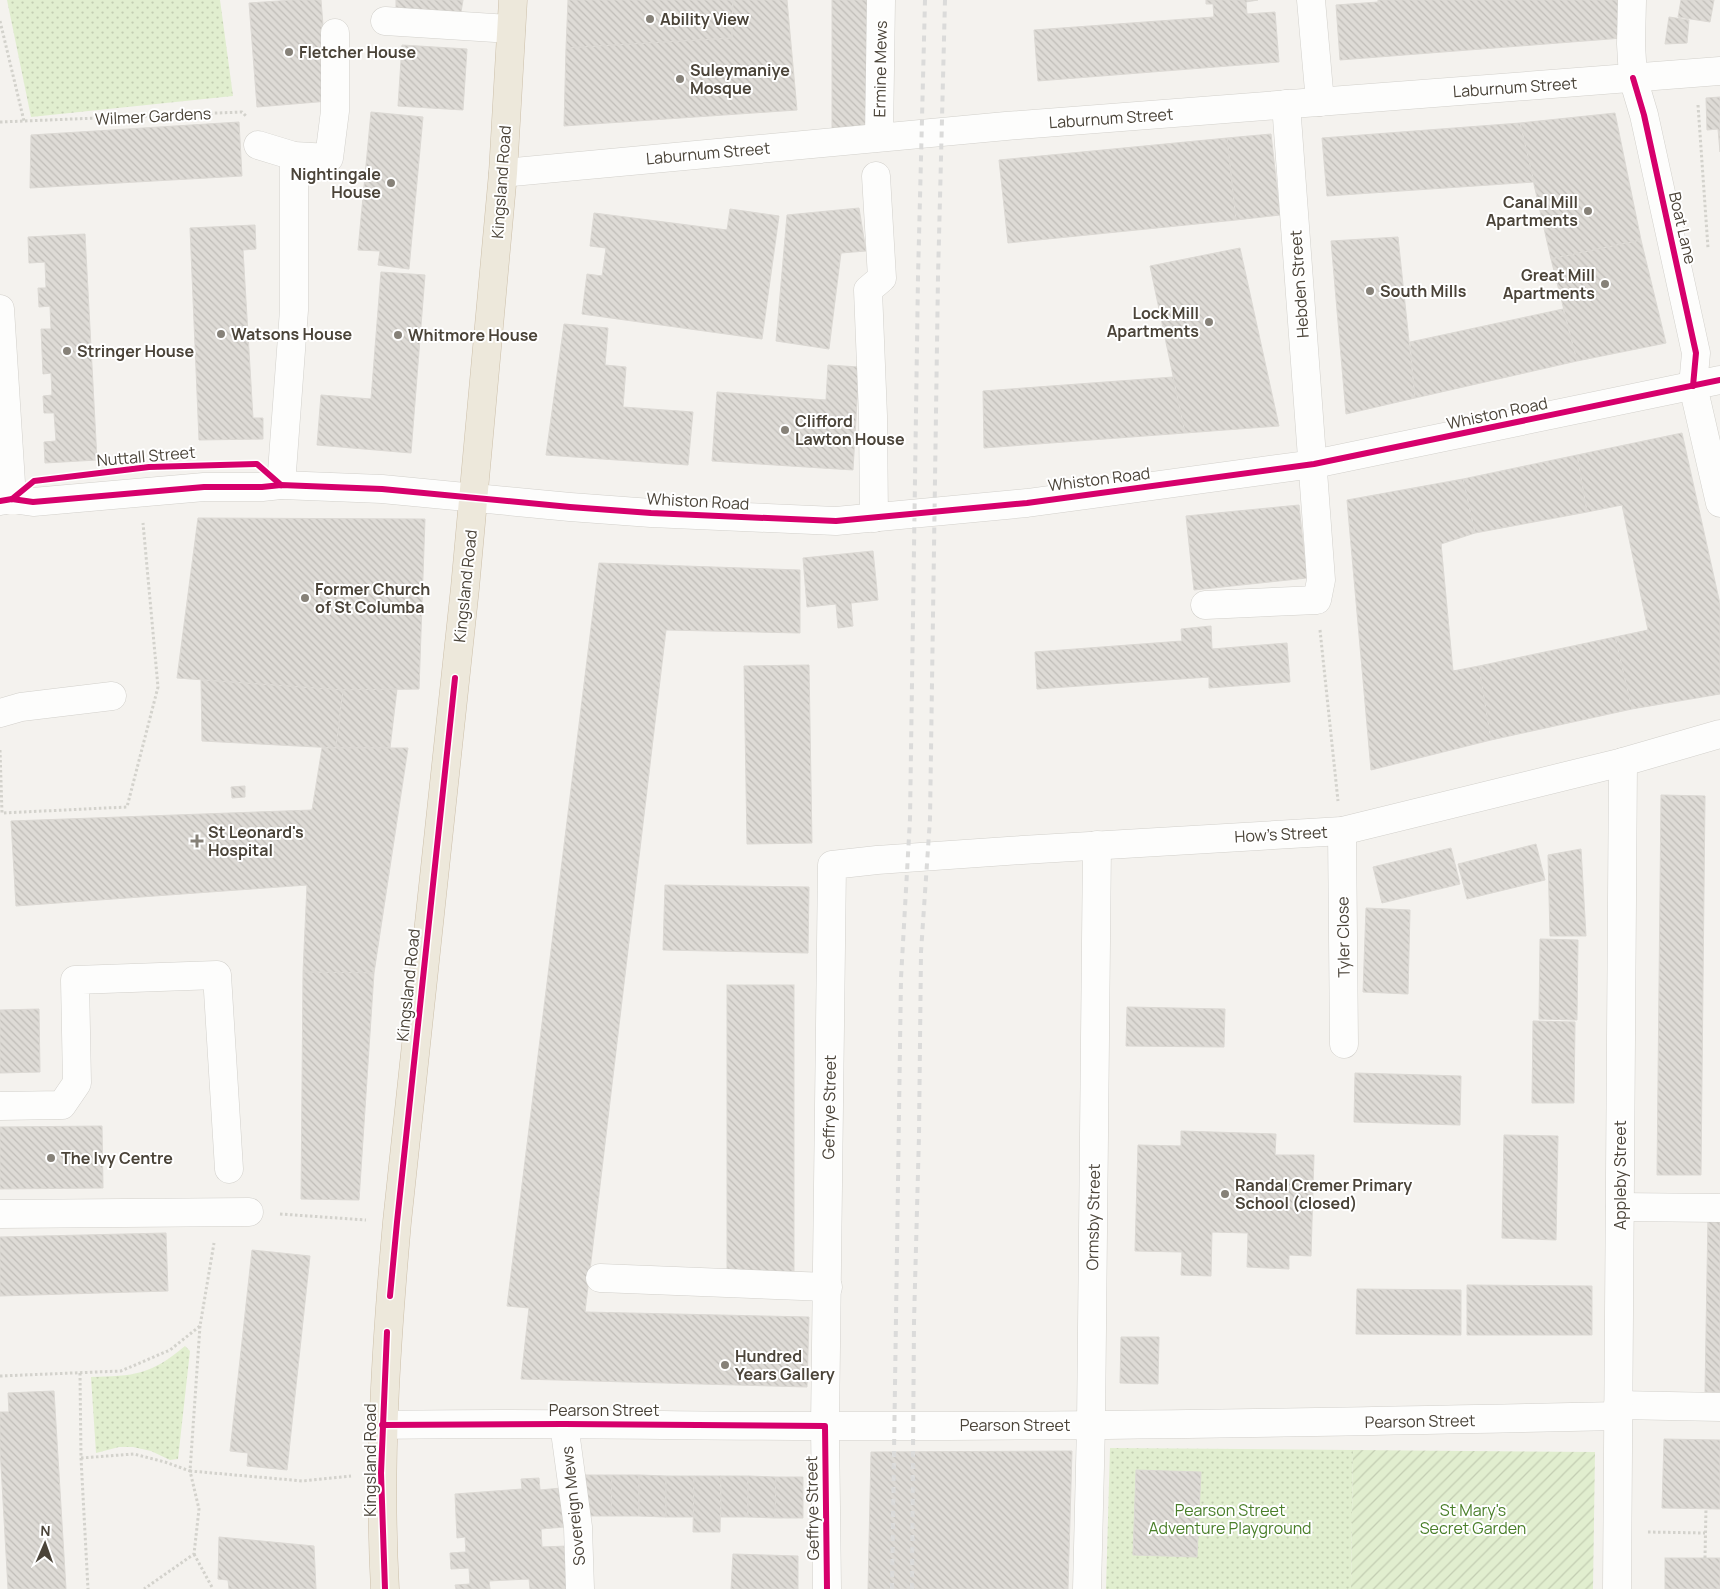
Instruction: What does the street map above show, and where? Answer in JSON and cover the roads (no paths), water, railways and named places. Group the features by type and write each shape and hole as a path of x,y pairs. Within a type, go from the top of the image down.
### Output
{"highway":[{"name":"Kingsland Road","path":"385,1589 381,1473 388,1316 396,1222 465,588 503,173 513,0"}],"street":[{"name":"Ermine Mews","path":"878,137 881,0"},
{"path":"1311,0 1320,102"},
{"name":"Boat Lane","path":"1632,0 1631,44 1633,78 1644,115 1696,353 1693,386 1720,503"},
{"path":"385,21 511,29"},
{"path":"258,145 294,156 329,158 334,111 335,34"},
{"name":"Laburnum Street","path":"503,173 1006,126 1708,72"},
{"name":"Hebden Street","path":"1205,605 1317,600 1321,580 1314,464 1307,400 1286,104"},
{"path":"281,485 294,310 294,156"},
{"path":"874,518 874,416 868,290 882,278 876,176"},
{"path":"0,309 6,500 33,502 204,487 262,487 281,485 382,489 473,498"},
{"name":"Whiston Road","path":"473,498 650,512 813,521 874,518 1027,503 1266,472 1314,464 1720,380"},
{"path":"0,713 21,707 112,696"},
{"name":"How's Street","path":"832,865 877,860 1097,845 1342,831 1623,762 1720,734"},
{"name":"Appleby Street","path":"1617,1589 1623,762"},
{"name":"Tyler Close","path":"1342,831 1344,1044"},
{"name":"Ormsby Street","path":"1087,1589 1091,1425 1097,845"},
{"name":"Geffrye Street","path":"827,1589 825,1426 832,865"},
{"path":"0,1106 62,1105 77,1084 75,980 217,975 229,1169"},
{"path":"1620,1207 1720,1208"},
{"path":"0,1214 249,1212"},
{"path":"600,1278 828,1287"},
{"name":"Pearson Street","path":"382,1425 825,1426 1364,1422 1720,1407"},
{"name":"Sovereign Mews","path":"564,1424 578,1527 580,1589"}],"railway":[{"path":"892,1589 901,978 910,819 918,277 925,0"},
{"path":"912,1589 914,1322 921,952 930,819 938,277 945,0"}],"place":[{"name":"Ability View","path":"650,19"},
{"name":"Fletcher House","path":"289,52"},
{"name":"Suleymaniye Mosque","path":"680,79"},
{"name":"Nightingale House","path":"391,183"},
{"name":"Canal Mill Apartments","path":"1588,211"},
{"name":"Great Mill Apartments","path":"1605,284"},
{"name":"South Mills","path":"1370,291"},
{"name":"Lock Mill Apartments","path":"1209,322"},
{"name":"Watsons House","path":"221,334"},
{"name":"Whitmore House","path":"398,335"},
{"name":"Stringer House","path":"67,351"},
{"name":"Clifford Lawton House","path":"785,430"},
{"name":"Former Church of St Columba","path":"305,598"},
{"name":"St Leonard's Hospital","path":"197,841"},
{"name":"The Ivy Centre","path":"51,1158"},
{"name":"Randal Cremer Primary School (closed)","path":"1225,1194"},
{"name":"Hundred Years Gallery","path":"725,1365"}],"park label":[{"name":"Pearson Street Adventure Playground","path":"1230,1519"},
{"name":"St Mary's Secret Garden","path":"1473,1519"}]}
